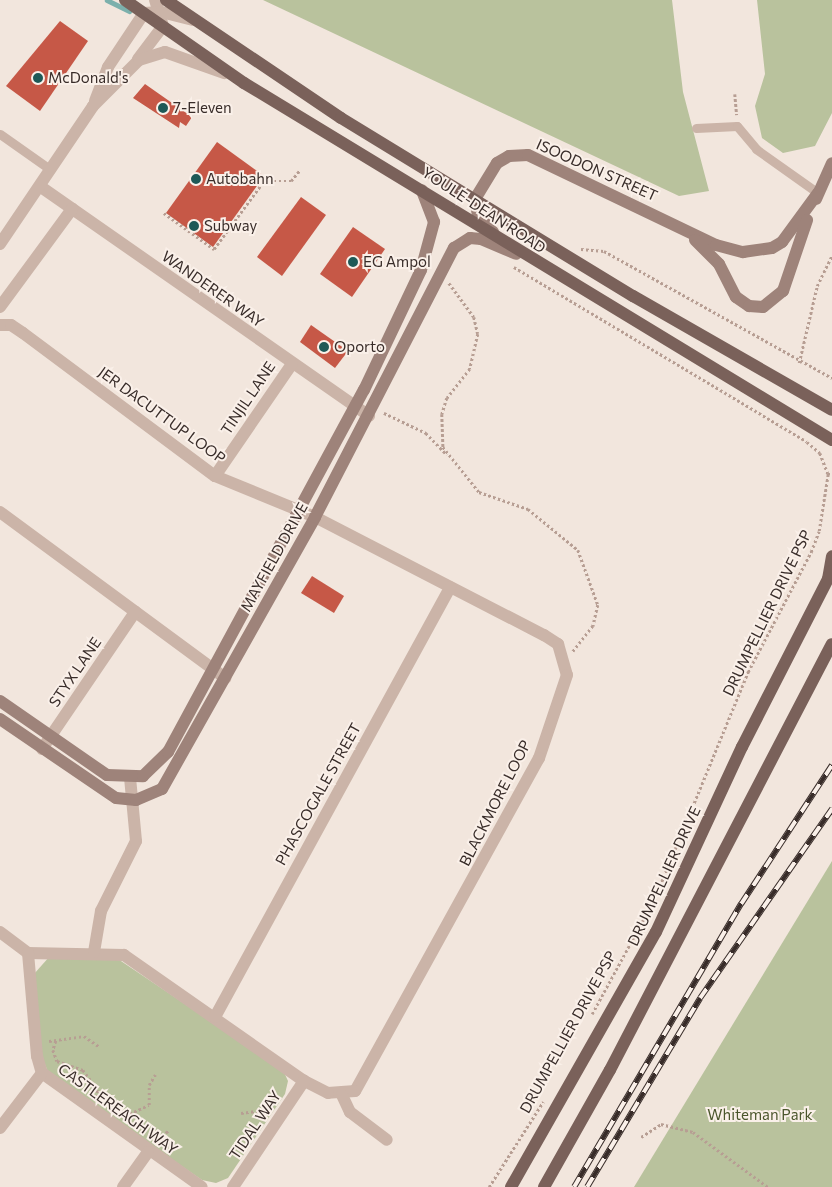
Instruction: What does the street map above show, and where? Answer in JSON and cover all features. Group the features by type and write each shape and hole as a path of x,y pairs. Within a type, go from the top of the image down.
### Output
{"main road":[{"name":"YOULE-DEAN ROAD","path":"125,0 244,83 497,236 535,263 829,440"},
{"name":"YOULE-DEAN ROAD","path":"164,6 201,23 341,118 566,254 832,410"},
{"path":"812,399 832,402"},
{"name":"DRUMPELLIER DRIVE","path":"511,1187 656,932 742,747 830,575 832,556"},
{"path":"544,1187 610,1070 832,644"}],"street":[{"path":"155,0 164,6"},
{"path":"93,106 108,68 144,13 164,6"},
{"path":"0,244 41,187 93,106 133,65 163,26 164,6"},
{"path":"133,65 151,53 166,52 244,83"},
{"name":"ISOODON STREET","path":"475,199 496,163 528,155 728,249 763,250 794,230 818,193"},
{"name":"ISOODON STREET","path":"667,219 707,250 736,297 749,306 763,307 783,291 818,193 832,163"},
{"name":"WANDERER WAY","path":"41,187 368,416"},
{"name":"MAYFIELD DRIVE","path":"130,778 155,768 168,752 355,407 432,244 434,222 422,190"},
{"path":"475,199 478,215 497,236"},
{"path":"0,307 72,209"},
{"name":"MAYFIELD DRIVE","path":"133,801 150,797 167,784 315,517 454,248 470,238 481,240 535,263"},
{"name":"JER DACUTTUP LOOP","path":"1,322 23,334 215,476 315,517"},
{"name":"TINJIL LANE","path":"215,476 292,364"},
{"path":"0,512 225,678"},
{"name":"BLACKMORE LOOP","path":"315,517 558,644 567,675 540,758 364,1082 355,1092 342,1095"},
{"name":"PHASCOGALE STREET","path":"215,1017 450,587"},
{"name":"STYX LANE","path":"42,749 135,612"},
{"path":"0,701 96,769 130,778 136,841 101,911 94,952"},
{"path":"0,719 100,789 126,802 133,801"},
{"path":"0,932 28,952 94,952 124,955 215,1017 304,1082 342,1095 350,1112 387,1140"},
{"name":"CASTLEREAGH WAY","path":"28,952 36,1056 42,1072 152,1147 202,1187"},
{"path":"0,1128 42,1072"},
{"name":"TIDAL WAY","path":"234,1187 304,1082"},
{"path":"123,1187 152,1147"}],"lane":[{"path":"696,128 737,126 756,149 818,193"},
{"path":"0,134 51,170"}],"path":[{"path":"735,94 737,126"},
{"path":"164,213 214,249 264,181 291,181 300,170"},
{"path":"566,254 584,248 604,251 799,363 832,378"},
{"path":"799,363 817,286 832,255"},
{"path":"506,262 807,442 820,453 828,474 832,474"},
{"path":"445,278 474,316 478,334 470,369 447,398 442,414 443,448 449,458"},
{"path":"384,412 426,434 479,492 528,509 578,550 598,605 593,626 572,655"},
{"name":"DRUMPELLIER DRIVE PSP","path":"590,1019 654,900 748,672 811,552 821,523 828,474"},
{"path":"45,1040 56,1041 84,1036 100,1047"},
{"path":"56,1041 53,1050 57,1061 83,1070 98,1090 96,1097"},
{"path":"125,1116 149,1105 149,1085 155,1075"},
{"name":"DRUMPELLIER DRIVE PSP","path":"489,1187 548,1092"},
{"path":"241,1113 263,1110"},
{"path":"641,1137 661,1124 693,1132 768,1187"},
{"path":"152,1147 169,1130"}],"green space":[{"path":"263,0 672,0 683,92 709,191 679,196"},
{"path":"757,0 832,0 832,113 815,146 783,153 762,138 755,106 765,74"},
{"name":"Whiteman Park","path":"832,861 832,1187 634,1187"},
{"path":"112,955 283,1070 288,1081 285,1094 228,1178 216,1183 202,1180 49,1075 38,1046 34,974 50,956"}],"building":[{"name":"McDonald's","path":"60,21 88,41 40,111 6,86"},
{"name":"7-Eleven","path":"145,84 192,117 186,126 180,122 179,128 133,98"},
{"path":"217,142 264,176 213,247 166,213"},
{"path":"301,197 326,215 282,276 257,257"},
{"name":"EG Ampol","path":"353,227 385,249 352,297 320,274"},
{"name":"Oporto","path":"311,325 348,351 335,368 300,342"},
{"path":"312,576 344,596 334,613 301,593"}],"waterway":[{"path":"107,0 130,11"}],"railway":[{"path":"574,1187 741,904 832,765"},
{"path":"587,1187 700,998 832,809"}],"place":[{"name":"McDonald's","path":"38,78"},
{"name":"7-Eleven","path":"163,108"},
{"name":"Autobahn","path":"196,179"},
{"name":"Subway","path":"194,226"},
{"name":"EG Ampol","path":"353,262"},
{"name":"Oporto","path":"324,347"}]}
